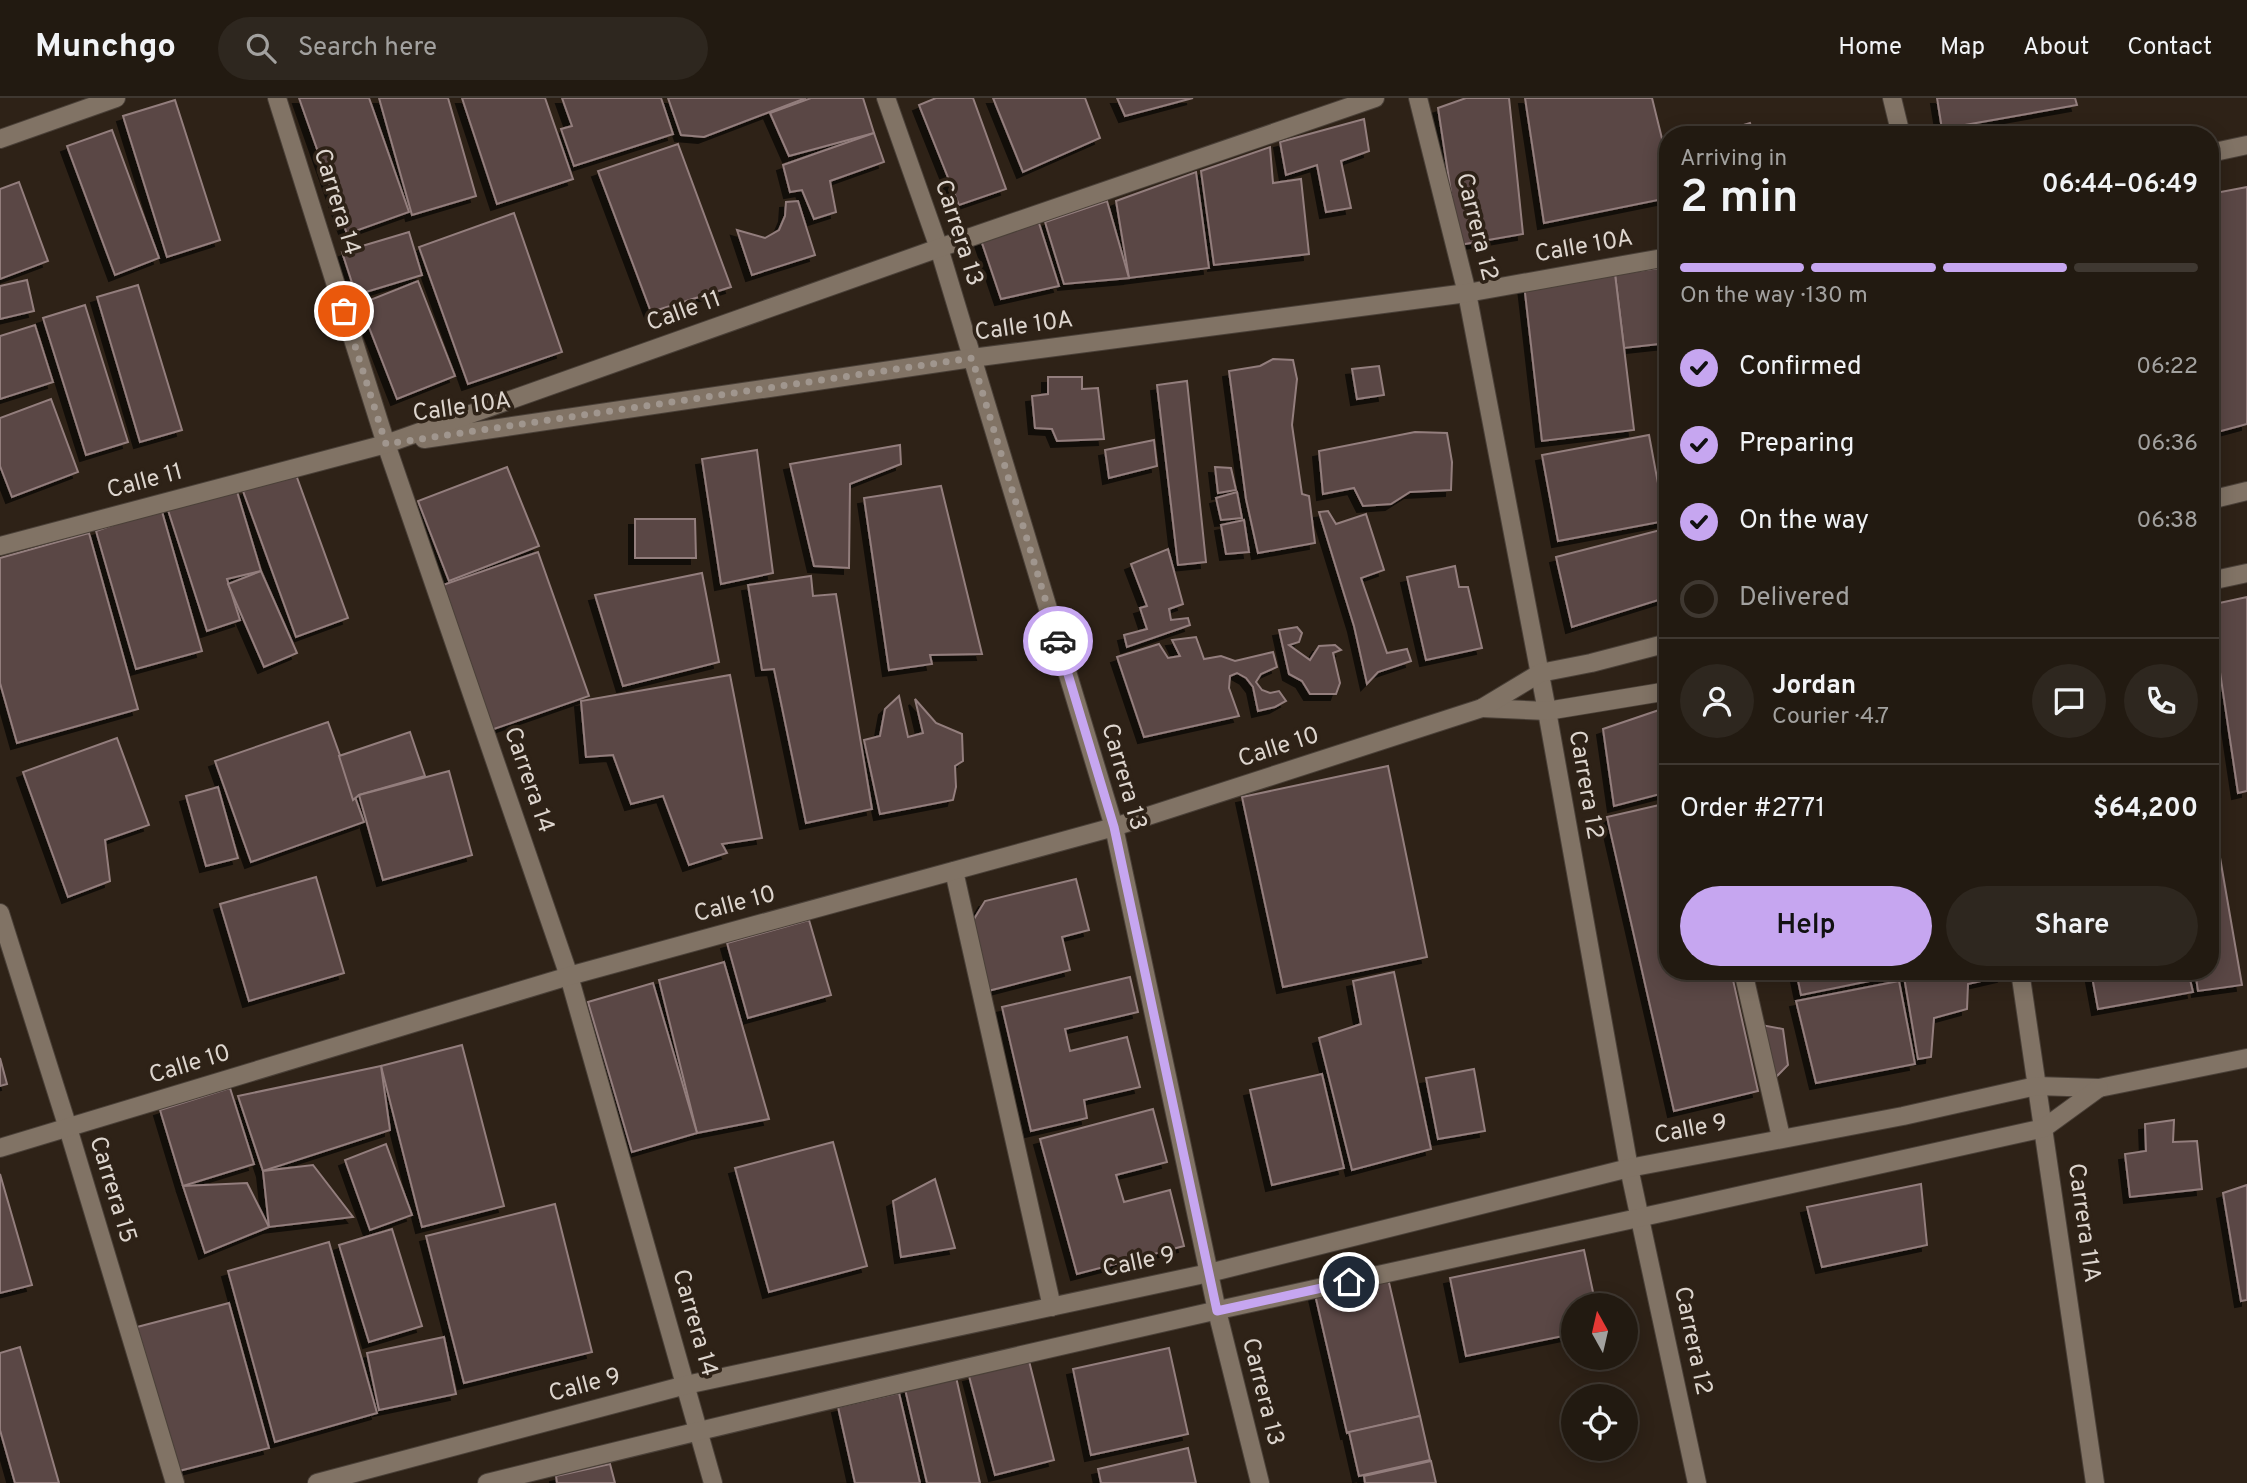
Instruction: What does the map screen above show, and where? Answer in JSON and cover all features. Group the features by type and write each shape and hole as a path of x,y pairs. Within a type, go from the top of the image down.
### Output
{"street":[{"path":"0,139 116,98"},
{"name":"Carrera 14","path":"278,98 386,444 569,976 713,1483"},
{"name":"Carrera 13","path":"886,98 939,248 1114,827 1217,1311 1260,1483"},
{"name":"Calle 11","path":"0,545 386,444 939,248 1375,98"},
{"name":"Carrera 12","path":"1418,98 1467,293 1540,673 1629,1168 1696,1483"},
{"path":"1892,98 1899,126"},
{"path":"2219,151 2247,145"},
{"name":"Calle 10A","path":"386,444 972,358 1467,293 1659,259"},
{"path":"2219,498 2247,491"},
{"path":"2219,579 2247,573"},
{"path":"1540,673 1659,645"},
{"name":"Calle 10","path":"0,1148 569,976 1114,827 1482,708 1540,673"},
{"name":"Calle 10","path":"1482,708 1547,711 1659,692"},
{"path":"954,871 1052,1307"},
{"name":"Carrera 15","path":"0,913 68,1128 174,1483"},
{"path":"1745,980 1781,1138"},
{"name":"Carrera 11A","path":"2021,980 2095,1483"},
{"name":"Calle 9","path":"317,1483 686,1385 1209,1273 1629,1168 1903,1116 2036,1086 2099,1088 2247,1058"},
{"name":"Calle 9","path":"487,1483 699,1430 1217,1311 2045,1128 2099,1088"}],"building":[{"path":"299,98 369,98 409,212 347,234"},
{"path":"379,98 448,98 476,196 412,215"},
{"path":"462,98 545,98 573,179 497,204"},
{"path":"562,98 661,98 673,134 574,166 561,129 572,126"},
{"path":"668,98 806,98 704,137 681,135"},
{"path":"811,98 863,98 874,133 789,156 770,113"},
{"path":"936,98 973,98 1006,189 959,205 919,105"},
{"path":"993,98 1085,98 1100,138 1023,172"},
{"path":"1117,98 1193,98 1125,116"},
{"path":"1466,98 1509,98 1523,234 1459,245 1438,108"},
{"path":"1525,98 1652,98 1659,126 1659,200 1544,223"},
{"path":"1937,98 2075,98 2077,105 1959,126 1942,126"},
{"path":"175,100 220,240 167,257 123,116"},
{"path":"1364,119 1369,151 1341,161 1351,208 1326,212 1317,165 1286,175 1280,142"},
{"path":"112,130 159,258 115,275 67,146"},
{"path":"874,133 884,162 830,181 836,212 814,219 802,190 790,192 783,165"},
{"path":"678,144 731,287 651,312 598,171"},
{"path":"1270,147 1273,183 1301,179 1309,254 1214,265 1201,171"},
{"path":"1196,172 1209,268 1129,278 1116,201"},
{"path":"19,182 48,261 0,279 0,189"},
{"path":"2247,187 2247,424 2219,432 2219,192"},
{"path":"798,201 815,255 752,275 737,230 765,238 779,230 785,216 786,202"},
{"path":"1107,201 1129,278 1064,284 1045,222"},
{"path":"514,213 562,352 468,384 419,247"},
{"path":"1038,220 1059,286 1001,299 981,240"},
{"path":"409,232 422,275 356,295 342,252"},
{"path":"1659,268 1659,344 1624,348 1615,274"},
{"path":"1615,274 1634,430 1542,441 1524,284"},
{"path":"27,280 34,311 0,319 0,286"},
{"path":"418,281 455,376 397,399 360,304"},
{"path":"138,285 182,430 140,442 97,297"},
{"path":"85,305 128,442 86,455 43,318"},
{"path":"35,325 53,382 0,399 0,336"},
{"path":"1273,359 1293,360 1297,379 1292,425 1302,494 1309,496 1315,543 1258,553 1246,499 1229,371 1260,366"},
{"path":"1379,366 1384,395 1357,399 1352,369"},
{"path":"1048,377 1082,377 1082,389 1098,388 1104,439 1057,441 1052,429 1035,428 1032,396 1048,394"},
{"path":"1187,381 1206,562 1178,565 1157,385"},
{"path":"51,399 78,472 12,497 0,466 0,418"},
{"path":"1415,432 1447,433 1452,462 1451,490 1410,492 1391,504 1363,506 1354,488 1323,494 1319,451"},
{"path":"1649,435 1659,489 1659,522 1558,541 1542,455"},
{"path":"1154,440 1157,466 1109,478 1105,450"},
{"path":"900,445 901,464 850,484 849,568 814,566 790,464"},
{"path":"757,450 773,573 721,584 702,459"},
{"path":"507,467 539,546 449,581 418,501"},
{"path":"1215,467 1231,468 1236,490 1218,493"},
{"path":"295,472 348,618 296,637 243,491"},
{"path":"235,485 261,571 227,579 240,620 207,631 167,507"},
{"path":"941,486 982,654 930,655 932,664 889,670 864,498"},
{"path":"1237,492 1242,518 1221,520 1216,498"},
{"path":"161,508 202,651 136,669 96,531"},
{"path":"1328,511 1336,524 1366,514 1384,570 1361,578 1387,653 1407,649 1411,661 1378,672 1367,684 1354,626 1319,512"},
{"path":"635,519 695,519 696,558 635,558"},
{"path":"1244,520 1249,552 1226,554 1221,525"},
{"path":"1659,530 1659,600 1572,627 1556,557"},
{"path":"89,533 138,709 17,743 0,683 0,558"},
{"path":"1168,549 1183,604 1169,609 1171,620 1188,618 1190,625 1127,647 1124,635 1147,629 1140,608 1147,606 1131,564"},
{"path":"538,552 589,696 491,730 440,586"},
{"path":"1455,566 1459,587 1468,587 1482,648 1426,660 1407,577"},
{"path":"261,571 297,653 264,667 228,584"},
{"path":"702,573 719,662 623,686 595,595"},
{"path":"811,576 813,596 836,594 872,809 806,823 774,669 762,670 748,585"},
{"path":"2247,597 2247,791 2238,793 2219,665 2219,603"},
{"path":"1297,627 1302,633 1299,642 1289,645 1310,660 1319,646 1335,645 1341,650 1333,653 1340,683 1336,694 1310,694 1302,681 1289,674 1279,630"},
{"path":"1196,637 1204,659 1221,656 1235,661 1273,652 1277,667 1261,674 1256,682 1262,690 1270,693 1279,691 1286,701 1258,711 1253,687 1246,678 1237,673 1230,676 1229,688 1239,716 1144,737 1117,657 1159,644 1168,658 1180,656 1172,640"},
{"path":"730,675 762,838 722,844 727,853 689,865 663,796 631,804 613,755 586,757 581,701"},
{"path":"899,696 908,737 923,733 915,699 936,723 962,734 963,761 955,766 956,787 953,800 880,814 864,740 880,736 885,709"},
{"path":"1659,710 1659,794 1614,806 1603,729"},
{"path":"328,722 364,822 251,862 215,761"},
{"path":"410,732 425,776 359,795 353,800 339,756"},
{"path":"117,738 149,825 105,840 110,881 68,897 23,772"},
{"path":"1388,766 1427,957 1283,987 1242,797"},
{"path":"449,771 472,855 383,880 359,795"},
{"path":"218,787 238,858 206,866 186,796"},
{"path":"1659,805 1659,980 1733,980 1758,1091 1674,1111 1607,817"},
{"path":"2219,852 2242,985 2198,991 2196,980 2219,980"},
{"path":"316,877 344,973 249,1001 220,904"},
{"path":"1076,879 1089,930 1062,937 1070,970 988,991 971,924 985,901"},
{"path":"809,920 831,995 748,1018 727,943"},
{"path":"724,962 769,1119 697,1133 659,980"},
{"path":"1394,972 1431,1149 1352,1170 1319,1038 1361,1024 1353,981"},
{"path":"1130,977 1138,1012 1065,1029 1070,1051 1127,1037 1140,1087 1084,1100 1087,1118 1031,1131 1002,1007"},
{"path":"1749,980 1754,980 1761,1025 1783,1029 1788,1065 1771,1082"},
{"path":"1798,980 1874,980 1801,995"},
{"path":"1905,980 1986,980 1968,984 1967,1009 1934,1018 1931,1057 1918,1059"},
{"path":"2093,980 2190,980 2193,992 2098,1009"},
{"path":"1899,981 1915,1064 1816,1083 1796,1001"},
{"path":"653,983 697,1133 632,1152 588,1002"},
{"path":"462,1045 504,1206 422,1227 381,1066"},
{"path":"0,1058 7,1084 0,1086"},
{"path":"381,1066 390,1130 263,1171 238,1096"},
{"path":"1474,1069 1485,1131 1438,1139 1426,1078"},
{"path":"1322,1074 1344,1168 1272,1185 1250,1090"},
{"path":"230,1088 254,1164 183,1186 160,1110"},
{"path":"1153,1109 1167,1162 1116,1175 1124,1202 1170,1190 1184,1246 1077,1274 1040,1139"},
{"path":"2174,1120 2173,1142 2197,1141 2202,1189 2130,1197 2125,1154 2146,1151 2145,1124"},
{"path":"833,1142 867,1266 769,1292 735,1168"},
{"path":"386,1144 412,1215 370,1230 345,1160"},
{"path":"313,1165 353,1217 269,1227 263,1171"},
{"path":"0,1174 32,1285 0,1293"},
{"path":"935,1179 955,1248 901,1257 893,1201"},
{"path":"247,1183 269,1227 205,1253 183,1186"},
{"path":"1921,1184 1927,1245 1822,1267 1807,1207"},
{"path":"2247,1185 2247,1300 2241,1301 2223,1193"},
{"path":"555,1204 592,1352 464,1383 426,1236"},
{"path":"392,1229 422,1326 369,1342 339,1245"},
{"path":"329,1242 377,1413 275,1442 228,1271"},
{"path":"1584,1250 1593,1293 1561,1293 1561,1336 1466,1356 1450,1278"},
{"path":"1387,1274 1420,1416 1347,1433 1314,1290"},
{"path":"229,1303 269,1448 175,1472 137,1327"},
{"path":"444,1337 456,1394 379,1410 367,1353"},
{"path":"20,1347 59,1483 15,1483 0,1430 0,1353"},
{"path":"1169,1348 1188,1434 1091,1455 1073,1369"},
{"path":"1029,1361 1054,1460 995,1475 969,1376"},
{"path":"956,1377 980,1483 927,1483 905,1389"},
{"path":"899,1393 920,1483 855,1483 838,1407"},
{"path":"1420,1416 1430,1460 1359,1476 1349,1432"},
{"path":"1188,1448 1196,1483 1101,1483 1098,1469"},
{"path":"1431,1461 1436,1483 1365,1483 1364,1476"},
{"path":"610,1464 615,1483 557,1483 556,1476"}],"way so far":[{"path":"344,311 386,444 972,358 1058,641"}],"route":[{"path":"1058,641 1114,827 1217,1311 1349,1282"}]}
